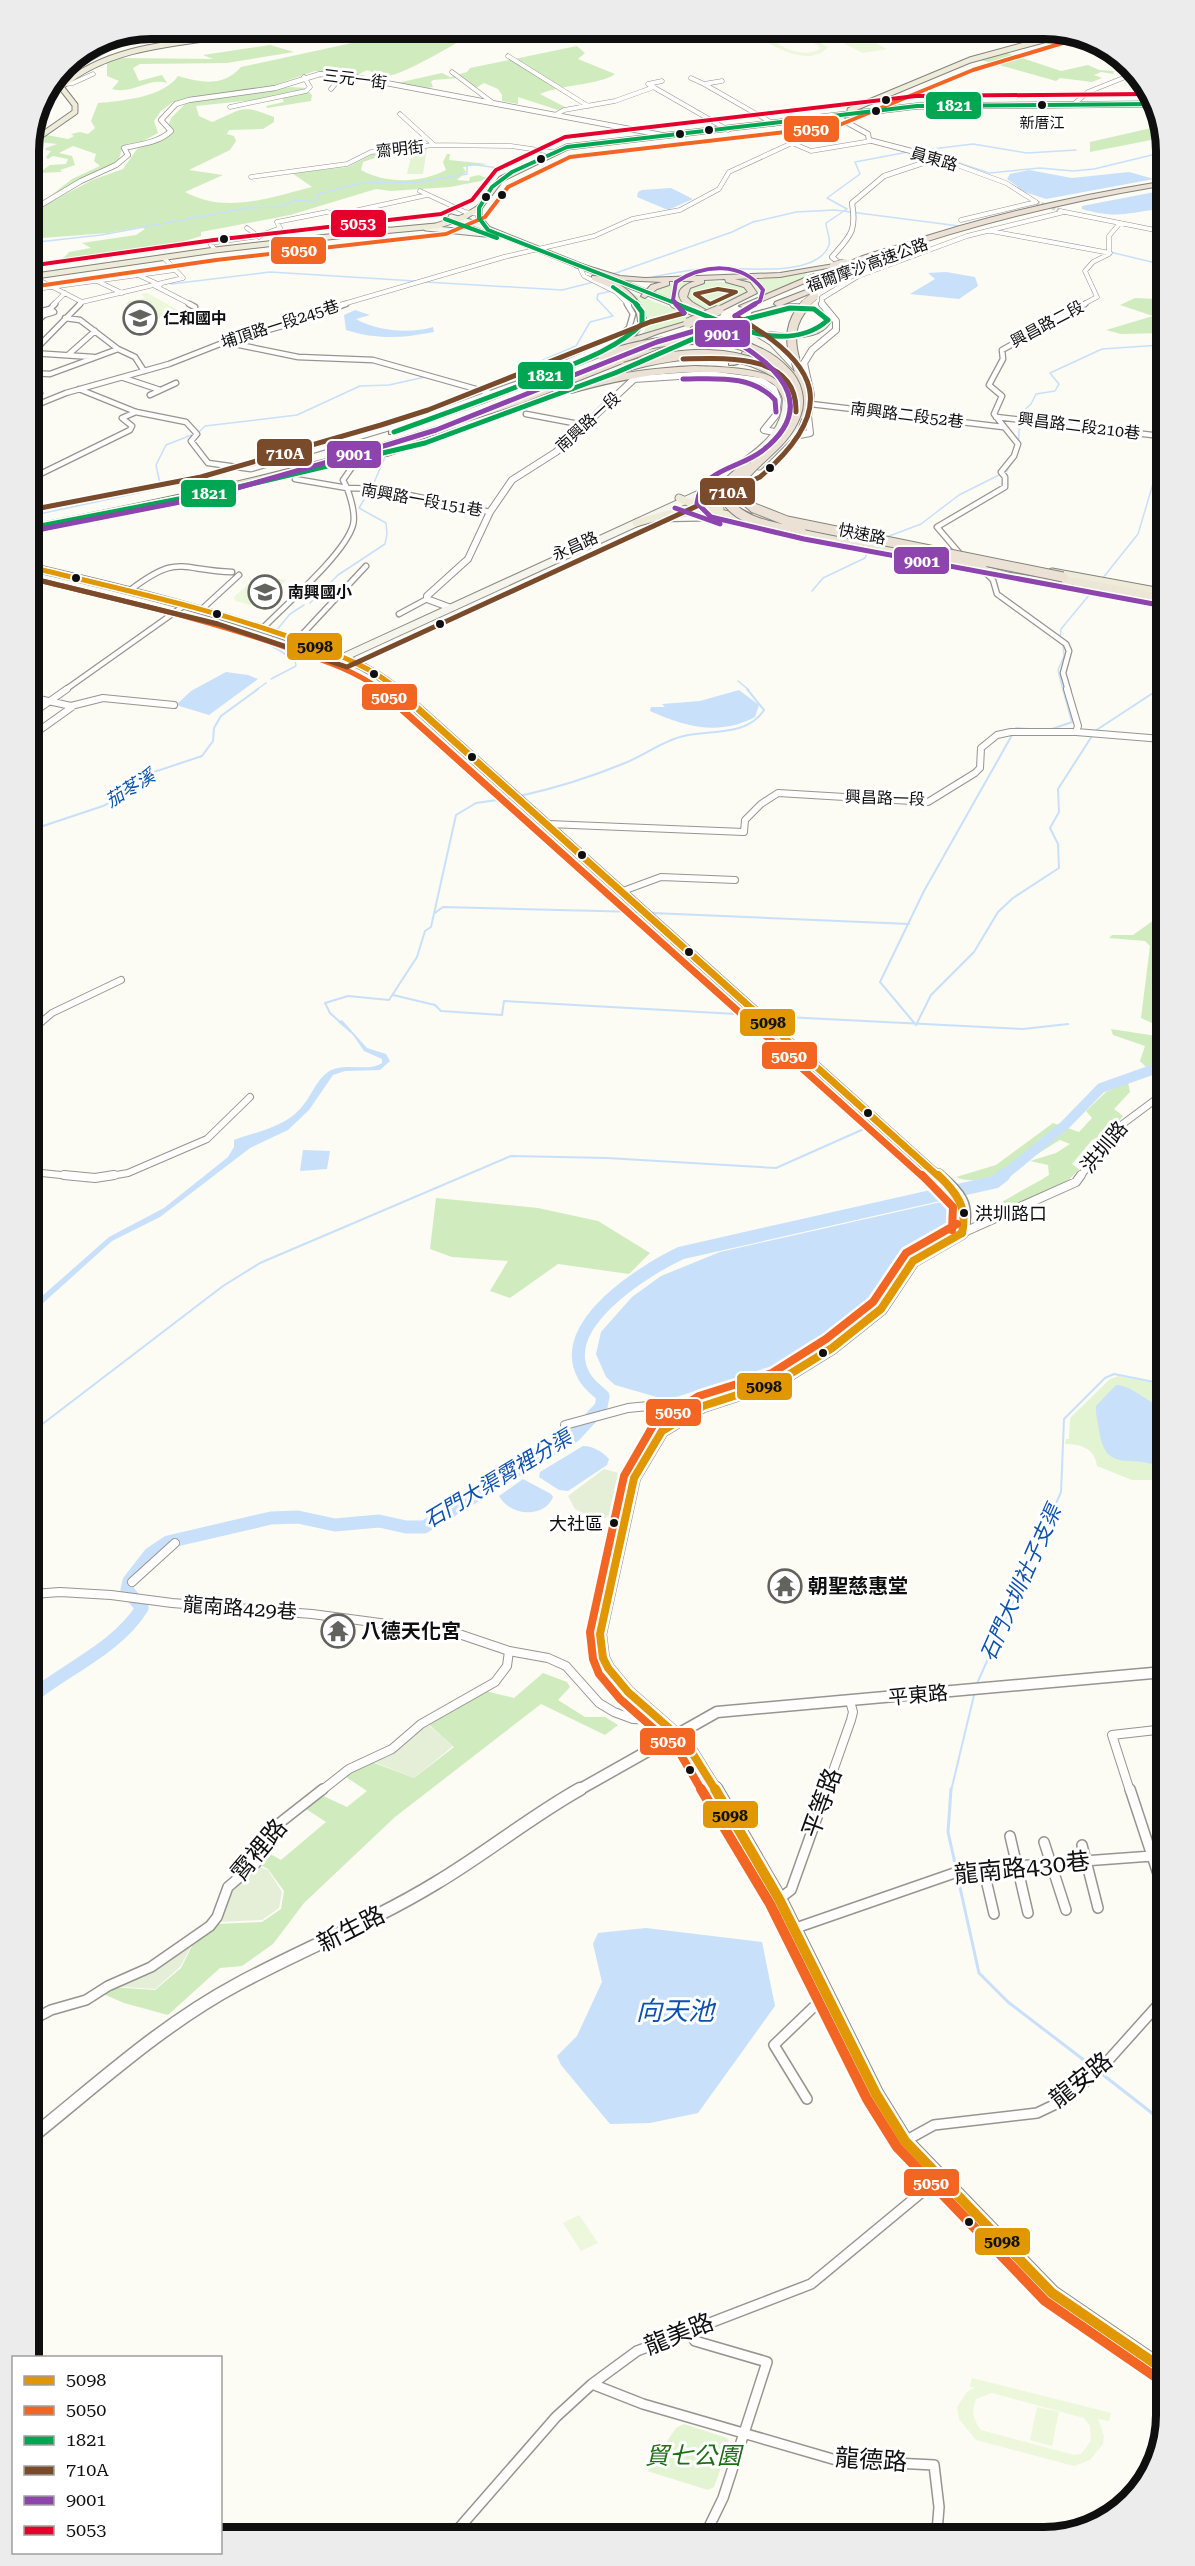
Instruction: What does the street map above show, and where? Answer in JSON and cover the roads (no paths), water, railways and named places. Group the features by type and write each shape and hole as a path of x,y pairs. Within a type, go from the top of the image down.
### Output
{"highway":[{"name":"福爾摩沙高速公路","path":"845,270 871,256 974,224 1110,192 1133,192 1156,187"},
{"name":"福爾摩沙高速公路","path":"39,520 203,487 301,463 464,414 700,327 845,270 962,232 1123,192 1156,187"},
{"path":"579,268 633,280 780,275 845,270"},
{"path":"579,268 630,296 640,308 643,317 635,334 589,358"},
{"path":"801,416 805,392 789,338 790,329 797,312 845,270"},
{"path":"756,313 845,270"},
{"path":"647,295 667,282 698,276"},
{"path":"710,316 684,299 683,291 687,286 718,279 741,282 751,288 751,295 731,315"},
{"path":"432,420 654,332 700,327 731,315 796,307 822,313 828,320 820,330 801,334 770,334 736,328"},
{"name":"福爾摩沙高速公路","path":"39,526 255,480 432,430 523,400 700,327"},
{"path":"700,327 694,339 676,352 679,357 691,363 710,365 739,360 746,354 745,346 724,330"},
{"path":"73,520 243,487 357,461 449,435 571,390 694,339"},
{"path":"203,487 432,420 615,352 646,343 704,341 757,351 774,359 788,373 796,390 798,404 796,415 784,437 740,482 741,496 754,508 796,523 1062,580"},
{"path":"357,461 472,423 650,359 696,354 743,359 765,366 783,376 791,389 794,403 780,436 734,474 724,487 724,500 733,510 753,521 777,528 963,565 1156,596"},
{"path":"571,390 644,371 712,369 766,378 781,387 788,400"},
{"path":"753,518 885,544 772,524"}],"main road":[{"path":"69,75 110,56 134,50 214,39"},
{"path":"75,71 127,53 225,39"},
{"path":"836,116 970,60 1047,39"},
{"path":"41,132 71,111 71,104 59,87"},
{"path":"40,136 75,112 75,105 59,87"},
{"path":"468,212 501,179 552,152 584,144 728,130 942,104 1145,104"},
{"path":"479,211 490,192"},
{"path":"423,227 468,212 479,211"},
{"path":"479,211 489,232"},
{"path":"382,231 452,219 647,295 749,343 771,362 783,379 788,400"},
{"path":"39,275 215,249 423,227 489,232"},
{"path":"647,295 710,316 736,328 768,348 792,372 802,398 801,416"},
{"name":"永昌路","path":"341,655 636,523 747,462 776,434 786,414 788,400"},
{"name":"永昌路","path":"448,607 763,463 790,436 801,416"},
{"path":"717,486 707,500 714,507 726,512"},
{"path":"682,499 703,508 736,517"},
{"name":"快速路","path":"682,499 753,518 1020,566 1156,596"},
{"path":"636,523 682,512 736,517"},
{"name":"快速路","path":"736,517 942,559 985,572 1062,580"},
{"path":"812,534 825,540"},
{"path":"39,569 202,609 263,628 341,655 394,687 761,1015 954,1190 966,1204 967,1217 962,1233 913,1261 881,1309 832,1348 777,1382 692,1411 662,1431 634,1478 600,1634 603,1658 608,1668 628,1692 686,1743 779,1899 825,1996 884,2110 905,2141 1052,2294 1156,2364"},
{"path":"321,648 339,649 361,646"},
{"path":"356,662 355,657 361,646"}],"street":[{"path":"69,75 117,44"},
{"path":"508,56 588,106"},
{"path":"452,72 494,103"},
{"path":"62,82 93,74"},
{"name":"三元一街","path":"39,206 76,184 109,171 128,155 124,148 144,145 168,134 171,131 161,120 176,104 275,88 304,77 323,74 343,75 672,136"},
{"path":"331,89 343,75"},
{"path":"1074,104 1089,92 1127,76"},
{"path":"230,107 306,91 310,87 304,77"},
{"path":"691,78 774,124"},
{"path":"662,81 648,84 728,130"},
{"path":"704,84 722,81"},
{"path":"557,114 564,110 615,101 654,87"},
{"path":"400,114 434,145"},
{"name":"員東路","path":"836,116 868,134 872,141 938,158 1006,183 1026,198 1036,202 961,220"},
{"name":"埔頂路一段245巷","path":"39,404 79,390 124,378 225,342 531,249 594,236 632,219 680,210 719,189 725,176 736,169 796,144 807,150 872,141"},
{"name":"齋明街","path":"251,177 347,164 371,152 434,145 511,146 552,152"},
{"path":"845,270 832,257 853,232 855,222 852,203 884,176 938,158"},
{"path":"420,191 468,212"},
{"path":"215,249 210,243 259,236 280,228 277,222 327,212 336,215 427,195"},
{"path":"776,434 790,436 810,433 808,416 811,404 805,361 812,350 831,336 837,327 836,321 822,306 821,300 845,270 1061,211 1156,230"},
{"path":"987,230 1110,253 1109,236 1120,223"},
{"path":"247,228 259,236 264,244"},
{"name":"興昌路二段","path":"996,417 994,414 1002,396 989,385 1003,359 1002,350 1097,297 1097,289 1086,277 1085,272 1093,262 1110,253"},
{"path":"39,346 82,302 183,278 164,258"},
{"path":"79,390 136,412 186,422 197,433 191,441 208,463 244,470 336,445 495,395 598,350 620,337 629,327 633,315 627,302 616,292 584,276 579,268"},
{"path":"39,289 175,270"},
{"path":"138,275 195,307"},
{"path":"39,280 82,302"},
{"path":"98,281 123,293"},
{"path":"39,319 54,312 50,309 65,293"},
{"path":"65,318 80,320 118,349 128,352 144,371"},
{"path":"68,355 95,331"},
{"path":"225,342 251,350 298,357 374,360 495,395"},
{"path":"39,373 50,374 118,349"},
{"path":"39,354 99,357"},
{"name":"南興路一段","path":"399,614 427,599 468,559 490,512 512,480 556,452 638,378 728,375 755,378 774,389 778,395 778,411 774,419 763,428 776,434"},
{"path":"124,378 160,390"},
{"path":"150,395 176,383"},
{"name":"南興路二段52巷","path":"811,404 1003,427"},
{"path":"39,475 130,430 132,426 122,418 136,412"},
{"path":"526,414 584,425"},
{"path":"996,417 1018,444 1014,456 1002,473 1005,487 937,527 961,555 993,580 996,594 1061,640 1069,651 1063,673 1078,726 1076,732 1156,739"},
{"name":"興昌路二段210巷","path":"996,417 1156,435"},
{"name":"南興路一段151巷","path":"357,461 343,480 347,488 380,489 490,512"},
{"path":"263,628 318,571 349,533 353,524 347,488 295,479"},
{"name":"快速路","path":"732,479 728,491 729,499 747,511 961,555"},
{"name":"快速路","path":"636,523 680,517 711,518 985,572"},
{"path":"129,591 158,569 172,566 187,565 232,572"},
{"path":"297,640 366,566"},
{"path":"202,609 239,574"},
{"path":"427,599 448,607"},
{"path":"39,708 185,605"},
{"path":"39,698 74,705"},
{"path":"39,730 74,705 92,699 103,698 174,705"},
{"name":"興昌路一段","path":"548,824 734,833 744,832 745,820 761,804 778,793 928,802 975,773 980,768 981,748 997,735 1011,732 1044,734 1076,732"},
{"path":"623,891 661,877 735,880"},
{"path":"39,1024 52,1013 121,980"},
{"path":"39,1173 95,1178 128,1173 207,1139 250,1097"},
{"name":"洪圳路","path":"962,1233 1076,1182 1116,1129 1156,1098"},
{"path":"566,1425 628,1408 669,1406 730,1398"},
{"path":"662,1431 667,1422 669,1406"},
{"path":"132,1582 175,1543"},
{"name":"龍南路429巷","path":"39,1594 60,1592 111,1595 312,1614 456,1633 509,1651 548,1658 566,1666 599,1703 614,1713 633,1719 661,1720"},
{"name":"霄裡路","path":"39,2016 51,2010 86,2000 108,1986 151,1967 188,1939 210,1926 217,1917 228,1887 256,1863 260,1847 272,1829 349,1769 392,1749 421,1724 495,1682 507,1666 509,1651"},
{"name":"平東路","path":"677,1736 717,1712 1156,1673"},
{"name":"平等路","path":"779,1899 791,1890 851,1720 853,1712 850,1701"},
{"path":"1156,1730 1112,1736 1156,1868"},
{"name":"新生路","path":"39,2131 169,2027 210,2001 238,1984 335,1938 435,1884 570,1796 677,1736"},
{"path":"1010,1836 1028,1913"},
{"path":"1044,1842 1066,1911"},
{"path":"1082,1845 1098,1908"},
{"name":"龍南路430巷","path":"793,1929 957,1872 1017,1864 1152,1856"},
{"path":"983,1867 994,1914"},
{"path":"807,2099 774,2045 825,1996"},
{"name":"龍安路","path":"905,2141 934,2125 1037,2113 1056,2104 1097,2073 1156,2007"},
{"name":"龍美路","path":"460,2527 556,2417 592,2384 637,2351 811,2284 939,2178"},
{"path":"687,2330 695,2341 767,2362 723,2498 709,2527"},
{"path":"592,2384 644,2404 743,2435"},
{"name":"龍德路","path":"743,2435 836,2460 934,2465 939,2507 938,2527"}],"water":[{"path":"1029,170 1072,178 1129,172 1154,179 1046,199 1025,192 1007,179 1010,174"},
{"path":"671,188 693,199 668,210 637,197 638,192 642,190"},
{"path":"1156,192 1156,210 1104,214 1082,209 1082,206"},
{"path":"946,272 975,277 978,286 959,299 910,294 935,279 928,273"},
{"path":"355,310 370,315 356,319 383,329 404,331 433,327 434,332 390,337 346,330 344,315"},
{"path":"226,672 258,679 209,715 176,705 191,691"},
{"path":"739,690 759,705 755,717 742,723 715,728 702,727 650,711 651,707 665,707 662,704 700,701"},
{"path":"342,1020 367,1048 386,1054 390,1061 380,1070 345,1071 333,1075 309,1110 288,1130 250,1148 160,1217 112,1241 39,1307 39,1299 109,1237 164,1208 228,1157 234,1147 234,1140 269,1128 293,1115 304,1105 328,1072 342,1067 370,1067 382,1063 382,1059 364,1051 353,1035 338,1022"},
{"path":"303,1150 330,1151 327,1169 300,1171"},
{"path":"950,1200 953,1207 952,1221 945,1229 899,1257 872,1299 844,1326 750,1383 698,1390 667,1400 615,1385 606,1377 596,1354 601,1332 632,1297 661,1276 720,1252"},
{"path":"1116,1385 1128,1388 1156,1404 1156,1466 1115,1458 1108,1454 1103,1445 1096,1406"},
{"path":"583,1446 594,1448 604,1454 609,1459 607,1465 568,1491 559,1490 539,1477 540,1472"},
{"path":"523,1479 551,1494 553,1497 549,1504 535,1512 527,1512 511,1508 504,1503 499,1496"},
{"name":"向天池","path":"646,1928 762,1942 775,2006 698,2113 650,2123 610,2124 561,2065 557,2056 577,2036 602,1982 593,1944 598,1933"}],"waterway":[{"path":"916,151 973,144 1027,153 1076,150"},
{"path":"39,242 101,235 248,208 281,207 295,200 316,202 318,194 361,183 421,182 467,174 467,166 470,164 498,168 540,151"},
{"path":"844,211 847,209 827,198 860,174 855,162 908,152"},
{"path":"935,155 989,173 1040,168 1073,171 1094,169 1156,154"},
{"path":"613,274 732,232 753,222 796,212 844,211"},
{"name":"茄苳溪","path":"653,277 712,268 777,269 810,263 822,256 829,245 826,223 844,211"},
{"path":"844,211 959,226"},
{"path":"1046,239 1093,248"},
{"path":"1110,252 1156,263"},
{"path":"171,284 270,272 415,281"},
{"path":"425,282 562,290 594,282"},
{"name":"茄苳溪","path":"389,426 437,409 473,389 522,373 527,367 576,346 590,322 613,316 597,299 598,294 612,291"},
{"path":"1018,450 1020,414 1031,404 1036,394 1055,391 1059,384 1050,373 1102,349 1156,345"},
{"path":"39,514 161,488 156,465 166,445 199,432 205,426 297,415 360,386 389,385 425,377"},
{"name":"茄苳溪","path":"372,487 386,455"},
{"path":"884,538 921,524 959,495 1007,471 1013,460"},
{"path":"1102,579 1138,534 1156,477"},
{"name":"茄苳溪","path":"310,603 338,575 385,544 386,523 359,508 370,490"},
{"path":"812,591 823,578 865,558 868,551"},
{"path":"1060,639 1061,629 1095,588"},
{"name":"茄苳溪","path":"276,631 290,614 304,605"},
{"name":"茄苳溪","path":"271,679 296,666 295,660 270,645 274,633"},
{"path":"1063,644 1064,656 1058,670 1063,690"},
{"path":"738,681 749,690"},
{"name":"茄苳溪","path":"256,690 266,683"},
{"name":"茄苳溪","path":"39,827 103,806 133,791 154,772 202,756 213,741 214,728 221,716 258,689"},
{"path":"520,796 599,773 677,738 728,731 749,724 764,710 747,689"},
{"path":"1049,730 1072,722 1063,689"},
{"path":"1095,731 1156,691"},
{"path":"908,924 924,891 1016,728 1029,729"},
{"path":"917,1024 931,995 974,952 998,912 1013,898 1059,868 1058,844 1050,828 1059,812 1058,789 1092,736"},
{"path":"340,1022 330,1013 325,1003 348,996 389,1000 417,957 425,931 431,927 456,815 476,803 511,798"},
{"path":"435,913 443,907 640,912"},
{"path":"652,913 908,924"},
{"path":"908,924 880,982 915,1024"},
{"path":"393,995 435,1005 441,1011 502,1015 504,1001 754,1015"},
{"path":"766,1016 915,1024"},
{"path":"917,1024 1023,1029 1068,1024"},
{"name":"石門大渠霄裡分渠","path":"1002,1177 1065,1125 1101,1088 1156,1068"},
{"path":"39,1427 223,1286 260,1263 511,1156 607,1158 776,1168 875,1124"},
{"name":"石門大渠霄裡分渠","path":"39,1692 106,1646 132,1622 142,1608 127,1590 129,1581 150,1554 168,1542 271,1518 298,1517 335,1525 379,1521 406,1527 424,1527 574,1436 601,1407 603,1396 584,1376 578,1357 582,1338 592,1319 608,1302 627,1286 665,1261 681,1253 995,1182 1004,1175"},
{"name":"石門大圳社子支渠","path":"976,1686 1061,1492 1064,1419 1105,1378 1114,1374 1156,1382"},
{"path":"951,1791 975,1691"},
{"path":"951,1789 948,1832 956,1868"},
{"path":"957,1874 979,1973 1008,2002 1097,2070"},
{"path":"1102,2074 1156,2116"}],"tunnel":[{"path":"1036,202 1059,210"},
{"path":"336,445 356,459 355,463"}],"place":[{"name":"新厝江","path":"1042,105"},
{"name":"仁和國中","path":"140,318"},
{"name":"南興國小","path":"265,592"},
{"name":"洪圳路口","path":"964,1213"},
{"name":"大社區","path":"614,1523"},
{"name":"朝聖慈惠堂","path":"785,1586"},
{"name":"八德天化宮","path":"338,1631"}],"park label":[{"name":"貿七公園","path":"693,2456"}]}
